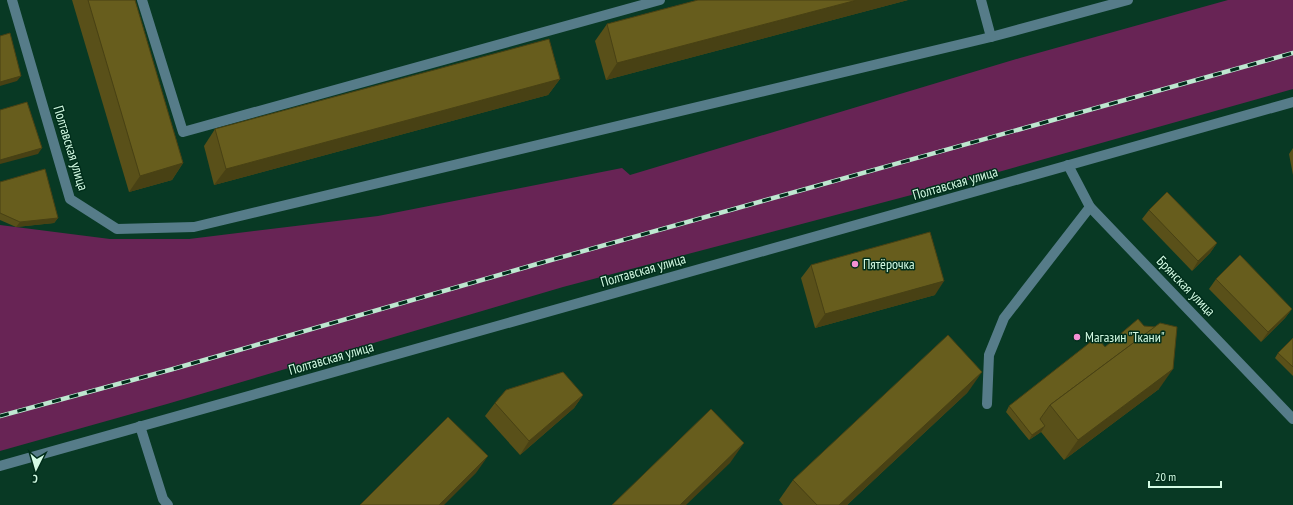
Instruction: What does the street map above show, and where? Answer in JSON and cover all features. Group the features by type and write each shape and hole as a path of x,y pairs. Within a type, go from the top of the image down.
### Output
{"street":[{"name":"Полтавская улица","path":"12,0 70,199 117,229 194,228 992,36 1128,0"},
{"path":"142,0 183,132 660,0"},
{"path":"981,0 992,36"},
{"name":"Полтавская улица","path":"0,466 1293,102"},
{"name":"Брянская улица","path":"1068,165 1090,207 1293,419"},
{"path":"987,404 989,355 1004,318 1090,207"},
{"path":"140,426 163,499 168,505"}],"shaded area":[{"path":"1228,0 1293,0 1293,89 1002,171 563,287 167,404 0,451 0,225 110,239 189,239 378,216 622,168 630,175 1020,58"}],"building":[{"path":"88,0 135,0 183,163 140,176"},
{"path":"698,0 857,0 617,63 607,24"},
{"path":"10,33 21,76 0,82 0,36"},
{"path":"549,39 560,79 226,169 215,129"},
{"path":"27,102 42,148 0,160 0,110"},
{"path":"45,169 58,218 20,222 0,213 0,182"},
{"path":"1167,192 1217,243 1198,261 1149,210"},
{"path":"930,232 944,281 825,314 811,265"},
{"path":"1240,255 1292,309 1268,332 1216,279"},
{"path":"1138,319 1144,326 1155,327 1050,405 1040,419 1045,426 1032,435 1009,406 1097,337 1105,347"},
{"path":"1160,323 1177,327 1173,369 1078,440 1050,405"},
{"path":"948,335 982,372 839,505 817,505 793,480"},
{"path":"1293,338 1293,367 1278,353"},
{"path":"563,372 583,395 529,441 495,403 506,390"},
{"path":"711,409 744,443 680,505 612,505"},
{"path":"448,417 488,456 439,505 360,505"}],"railway":[{"path":"0,416 173,369 544,262 1293,53"}],"place":[{"name":"Пятёрочка","path":"855,264"},
{"name":"Магазин \"Ткани\"","path":"1077,337"}]}
